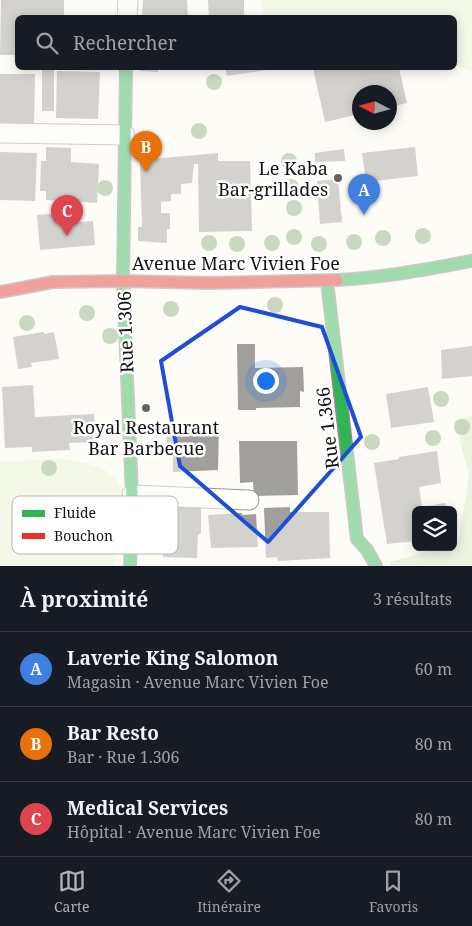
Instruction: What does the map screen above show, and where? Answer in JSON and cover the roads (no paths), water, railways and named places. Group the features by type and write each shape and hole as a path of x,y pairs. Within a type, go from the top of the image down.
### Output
{"street":[{"path":"127,15 128,0"},
{"name":"Rue 1.306","path":"126,70 122,281 132,495"},
{"path":"0,133 125,135"},
{"name":"Avenue Marc Vivien Foe","path":"0,292 53,282 209,283 327,281 402,274 472,261"},
{"name":"Rue 1.366","path":"327,281 358,539 376,566"},
{"path":"132,495 155,496"},
{"path":"178,497 249,500"}],"place":[{"name":"Bar Resto","path":"146,172"},
{"name":"Le Kaba Bar-grillades","path":"338,178"},
{"name":"Laverie King Salomon","path":"364,215"},
{"name":"Medical Services","path":"67,236"},
{"name":"Royal Restaurant Bar Barbecue","path":"146,408"}]}
